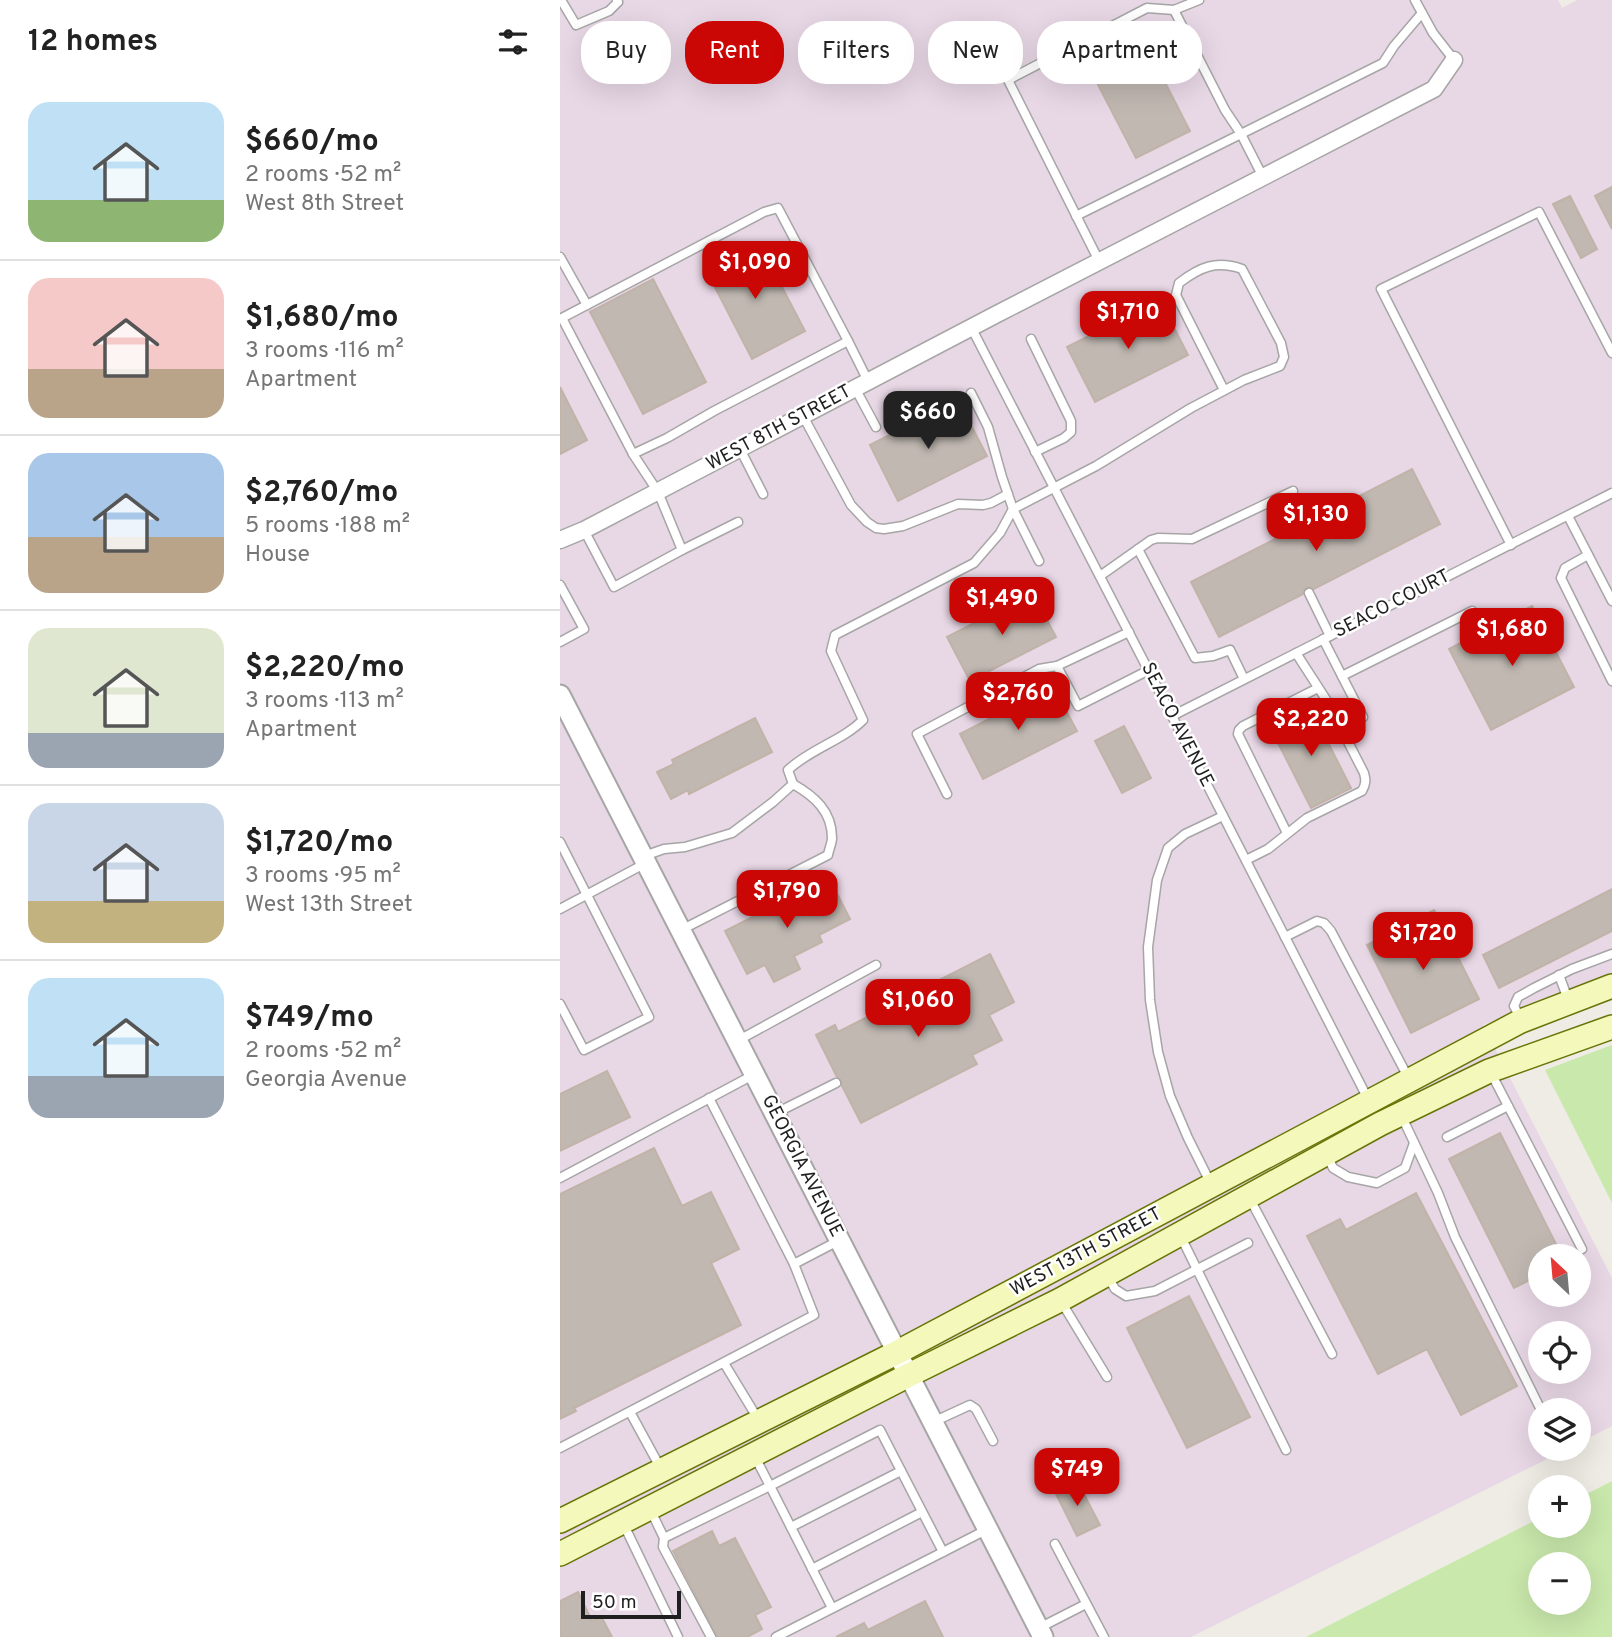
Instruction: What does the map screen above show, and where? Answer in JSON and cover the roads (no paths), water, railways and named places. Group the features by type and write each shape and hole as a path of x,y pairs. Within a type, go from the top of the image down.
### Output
{"main road":[{"name":"WEST 13TH STREET","path":"560,1521 898,1352 1521,1021 1612,986"},
{"name":"WEST 13TH STREET","path":"560,1554 1060,1300 1390,1119 1489,1071 1612,1027"}],"street":[{"name":"WEST 8TH STREET","path":"560,540 658,492 971,327 1434,89 1454,60"},
{"name":"GEORGIA AVENUE","path":"562,703 776,1113 1041,1633"}],"lane":[{"path":"561,0 576,25 609,10 617,0"},
{"path":"1099,261 1008,80 1147,8 1174,10 1199,0"},
{"path":"1415,0 1433,33 1454,60"},
{"path":"1174,10 1263,177"},
{"path":"1076,216 1383,63 1422,13"},
{"path":"682,550 658,492 633,454 562,318 764,212 778,208 848,341 876,427"},
{"path":"1511,545 1381,289 1539,212 1612,353"},
{"path":"560,257 587,305"},
{"path":"680,930 828,855 832,838 827,815 812,795 793,784 788,770 863,720 831,651 835,635 974,563 1000,533 1013,509 1096,466 1224,390 1280,366 1284,358 1281,343 1242,269 1228,264 1210,265 1190,275 1179,283 1176,295 1224,390"},
{"name":"SEACO AVENUE","path":"971,327 1369,1101 1414,1143 1455,1237 1535,1398"},
{"path":"1031,339 1071,421 1071,432 1035,452"},
{"path":"633,454 848,341"},
{"path":"971,393 989,427 1013,509 1039,561"},
{"path":"803,416 851,505 876,528 903,526 958,504 982,505 1008,494"},
{"path":"740,449 763,494"},
{"path":"1100,576 1151,540 1192,539 1293,491"},
{"name":"SEACO COURT","path":"1172,716 1612,493"},
{"path":"1568,516 1612,601"},
{"path":"584,530 614,587 738,522"},
{"path":"1138,549 1195,658 1230,650 1244,680"},
{"path":"1588,555 1564,568 1561,578 1612,681"},
{"path":"560,585 584,629 560,642"},
{"path":"1308,593 1342,676 1363,717"},
{"path":"1342,676 1472,611"},
{"path":"947,794 917,734 1039,669 1057,666 1129,632"},
{"path":"1246,860 1268,849 1307,818 1362,791 1365,786 1364,772 1327,701 1296,653"},
{"path":"1057,666 1078,706 1149,670"},
{"path":"1287,833 1238,734 1243,726 1318,688"},
{"path":"560,909 664,849 685,847 732,833 793,784"},
{"path":"1211,1185 1170,1096 1158,1052 1150,1000 1147,947 1157,880 1168,848 1185,834 1223,816"},
{"path":"560,842 649,1017 584,1050 560,1004"},
{"path":"1285,937 1317,921 1324,923 1331,931 1409,1080"},
{"path":"1521,1021 1514,1006 1518,997 1559,975 1611,956"},
{"path":"737,1041 876,965"},
{"path":"1559,975 1569,1002"},
{"path":"1489,1071 1579,1244"},
{"path":"560,1178 755,1074"},
{"path":"776,1113 836,1083"},
{"path":"560,1448 814,1315 794,1264 709,1098"},
{"path":"1447,1137 1508,1106"},
{"path":"1326,1153 1334,1168 1348,1177 1377,1183 1405,1168 1414,1143"},
{"path":"1249,1196 1332,1354"},
{"path":"1180,1234 1286,1450"},
{"path":"794,1264 840,1240"},
{"path":"1107,1274 1115,1289 1126,1296 1155,1291 1248,1243"},
{"path":"1060,1300 1107,1377"},
{"path":"724,1363 760,1421"},
{"path":"933,1422 970,1405 976,1409 993,1441"},
{"path":"630,1412 662,1470"},
{"path":"664,1538 880,1430 943,1552"},
{"path":"753,1455 832,1608"},
{"path":"791,1527 901,1471"},
{"path":"649,1508 664,1538 663,1547 711,1637"},
{"path":"812,1569 922,1513"},
{"path":"622,1522 678,1637"},
{"path":"776,1637 988,1529"},
{"path":"1055,1544 1104,1637"},
{"path":"1041,1633 1086,1604"}]}
